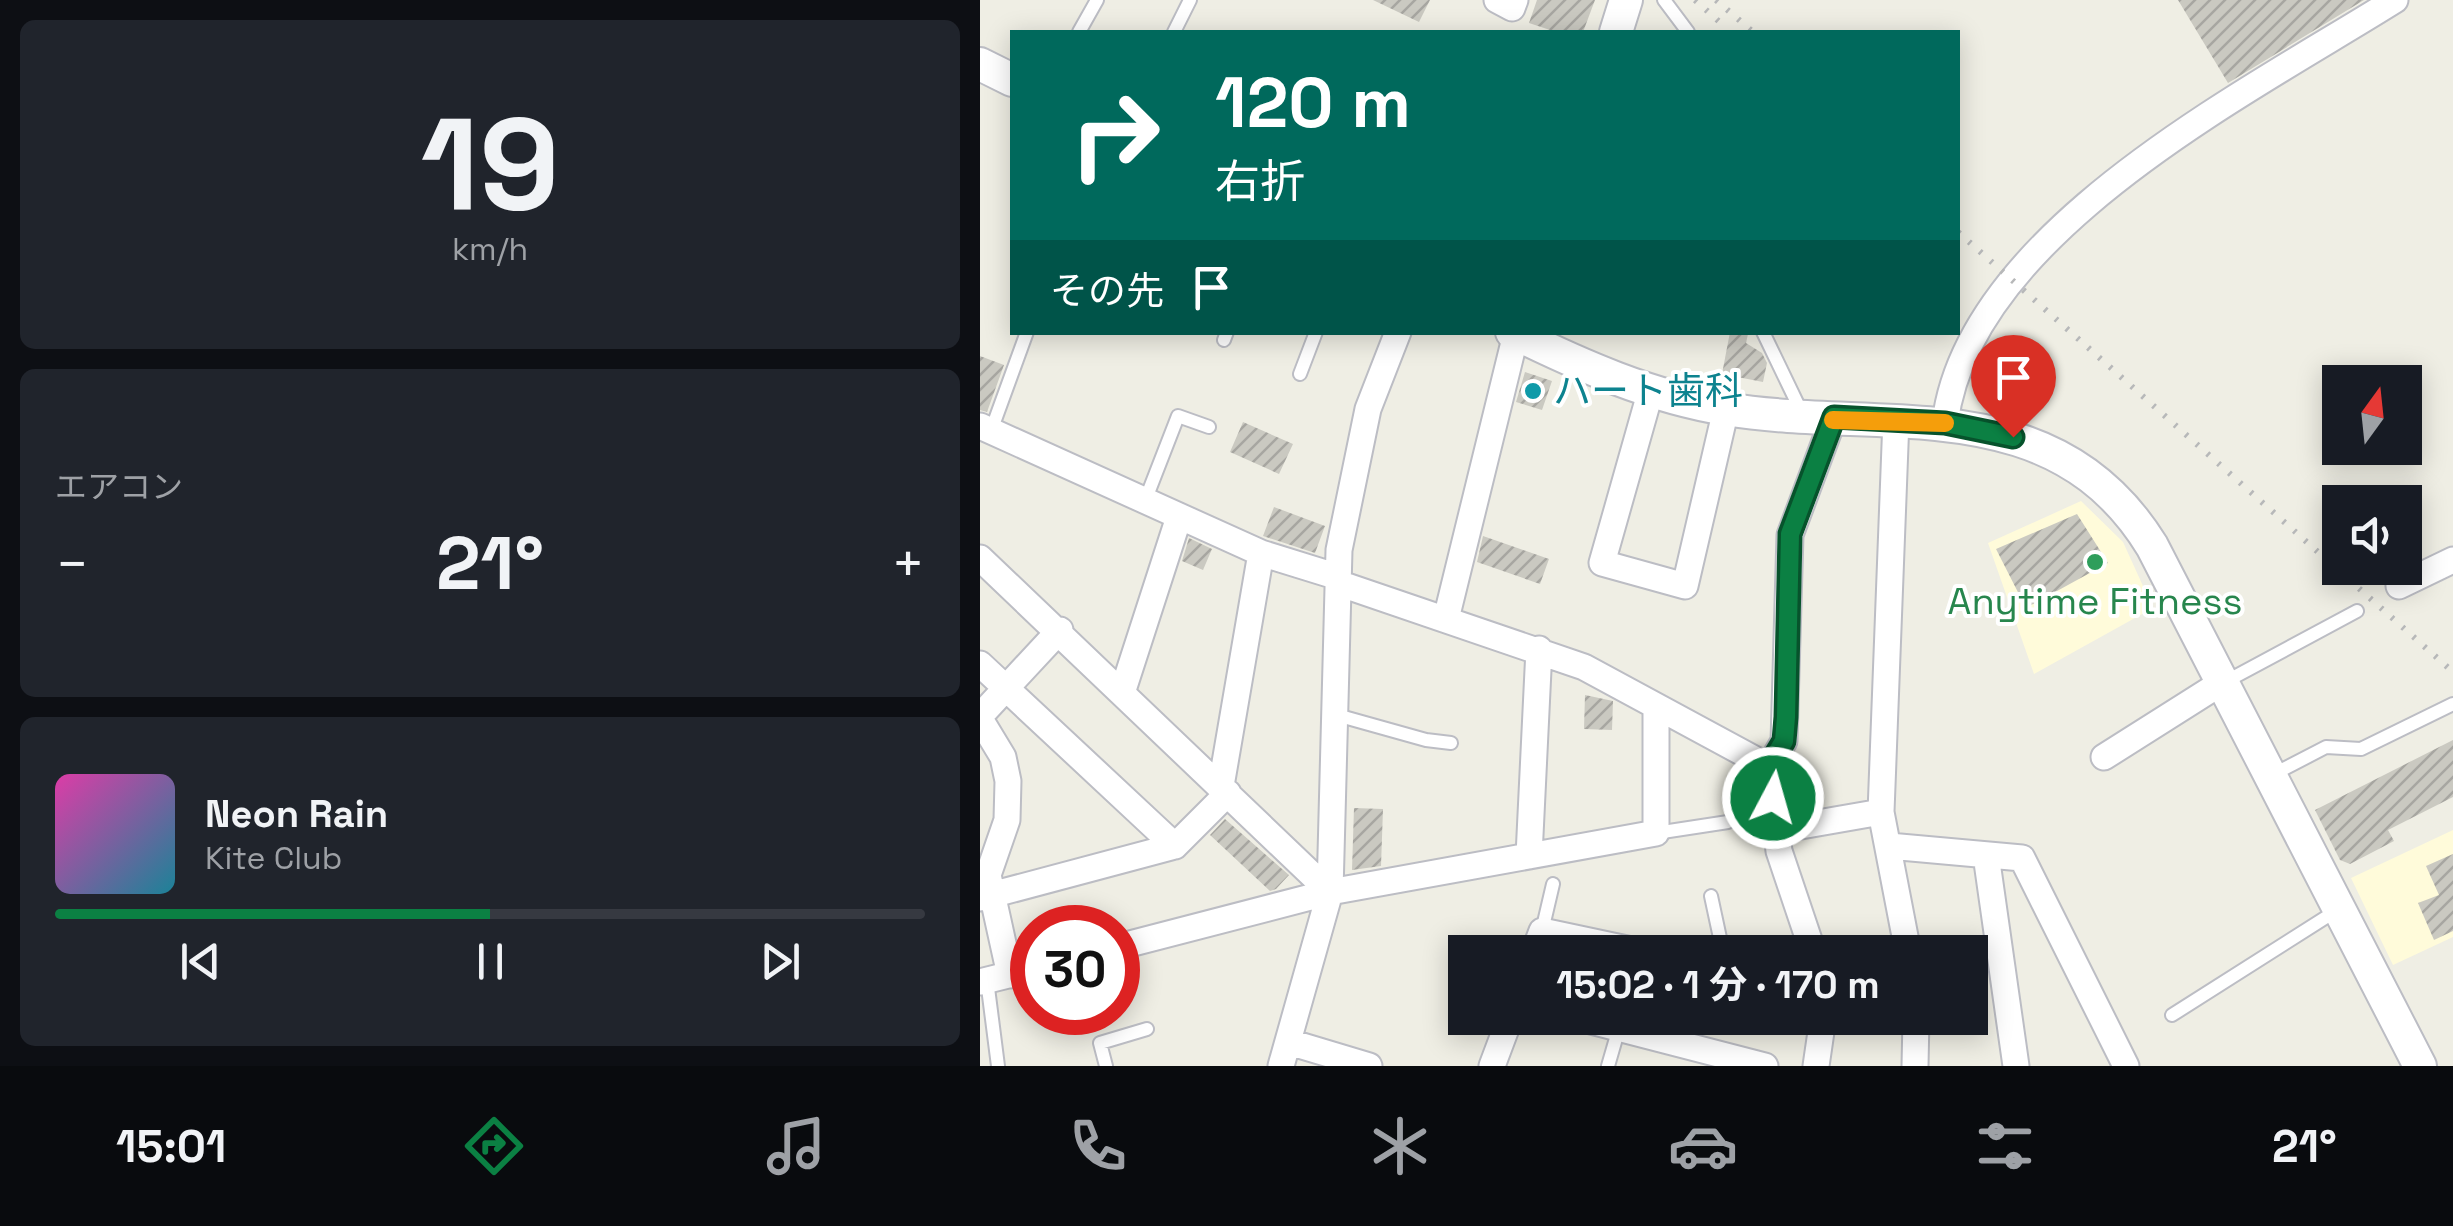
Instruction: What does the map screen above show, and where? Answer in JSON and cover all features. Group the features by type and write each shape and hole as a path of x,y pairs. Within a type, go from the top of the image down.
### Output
{"street":[{"path":"1496,0 1512,8 1514,0"},
{"path":"1617,30 1626,0"},
{"path":"1945,423 1948,400 1977,328 2010,279 2063,223 2216,113 2395,0"},
{"path":"980,64 1010,79"},
{"path":"1369,1066 1285,1054 1330,892 1336,579 1368,409 1397,335"},
{"path":"1446,618 1522,335 1651,390 1726,410 1945,423 1983,428 2042,449 2122,502 2152,546 2420,1066"},
{"path":"1651,390 1602,563 1685,586 1726,410"},
{"path":"1808,935 1779,851 1769,766 1784,741 1790,534 1818,416"},
{"path":"1896,420 1881,812 1905,935"},
{"path":"986,428 1262,553 1584,667 1769,766"},
{"path":"1122,690 1179,517"},
{"path":"986,897 1175,846 1224,790 1262,553"},
{"path":"980,558 1060,630 1330,892"},
{"path":"2399,586 2453,560"},
{"path":"1002,977 986,897 988,874 1007,820 1008,781 1002,757 980,717 1060,630"},
{"path":"1529,856 1539,649"},
{"path":"980,664 1175,846"},
{"path":"2104,756 2222,684"},
{"path":"1140,941 1330,892 1656,833 1656,708"},
{"path":"1778,830 1881,812"},
{"path":"1889,846 2022,858 2126,1066"},
{"path":"1986,855 2016,1066"},
{"path":"1492,1066 1504,1035"},
{"path":"1646,1035 1765,1066"},
{"path":"1816,1066 1820,1035"},
{"path":"1915,1066 1916,1035"}],"lane":[{"path":"1080,30 1096,0"},
{"path":"1175,30 1190,0"},
{"path":"1664,0 1686,30"},
{"path":"986,428 1025,335"},
{"path":"1300,374 1315,335"},
{"path":"1766,335 1818,416"},
{"path":"1144,502 1178,416 1209,428"},
{"path":"2222,684 2358,611"},
{"path":"2270,776 2326,748 2362,749 2453,704"},
{"path":"1333,714 1451,743"},
{"path":"1656,833 1728,822"},
{"path":"1540,935 1553,884"},
{"path":"1712,896 1720,935"},
{"path":"2172,1015 2339,908"},
{"path":"998,1066 1002,977"},
{"path":"1106,1066 1100,1043 1147,1029"},
{"path":"1608,1066 1617,1035"}],"shaded area":[{"path":"2081,501 2123,542 2153,608 2034,674 1988,543"},
{"path":"2453,830 2453,937 2393,965 2351,878"}],"building":[{"path":"1373,0 1430,0 1419,22"},
{"path":"1537,0 1595,0 1584,30 1550,30 1529,23"},
{"path":"2178,0 2364,0 2228,83"},
{"path":"1729,335 1748,335 1746,343 1762,353 1767,363 1763,382 1722,374"},
{"path":"980,356 1004,365 987,412 980,410"},
{"name":"ハート歯科","path":"1525,372 1552,381 1542,410 1516,402"},
{"path":"1243,422 1293,444 1279,474 1230,452"},
{"path":"1274,507 1325,526 1315,553 1263,536"},
{"path":"2077,514 2108,563 2026,608 1996,549"},
{"path":"1483,536 1549,559 1540,584 1477,562"},
{"path":"1189,538 1212,549 1203,570 1182,561"},
{"path":"1585,695 1613,701 1612,730 1584,729"},
{"path":"2453,740 2453,797 2388,830 2394,841 2350,864 2340,860 2315,810"},
{"path":"1354,808 1383,809 1381,866 1352,870"},
{"path":"1225,819 1289,875 1276,889 1270,891 1210,835"},
{"path":"2453,854 2453,931 2434,940 2418,903 2439,895 2426,866"}],"railway":[{"path":"1695,0 1724,26"},
{"path":"1716,0 1751,30"},
{"path":"1960,234 2453,672"}],"slow traffic":[{"path":"1833,420 1834,417 1945,423"}],"place":[{"name":"ハート歯科","path":"1533,391"},
{"name":"Anytime Fitness","path":"2095,562"}],"route":[{"path":"1773,798 1769,766 1784,741 1786,717 1790,534 1834,417 1945,423 2013,437"}]}
